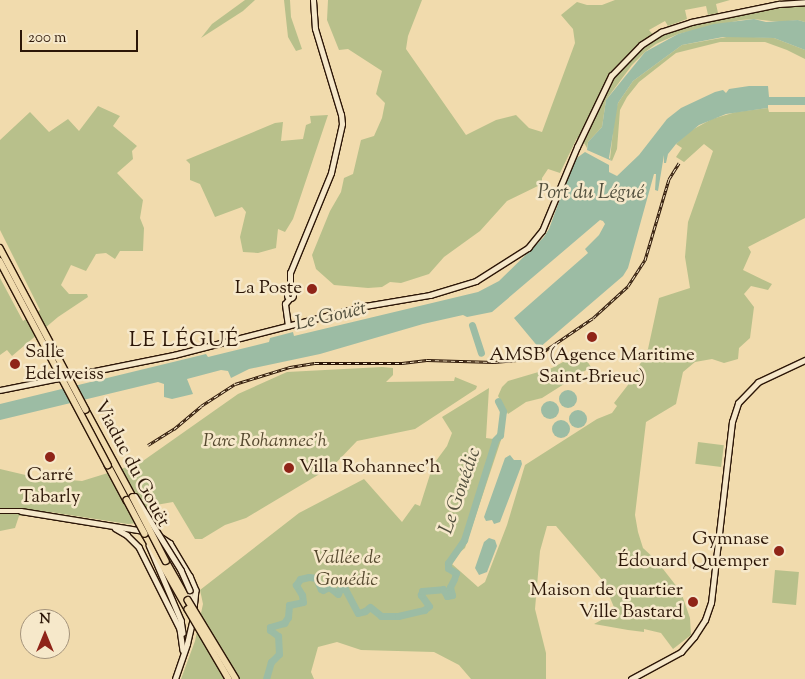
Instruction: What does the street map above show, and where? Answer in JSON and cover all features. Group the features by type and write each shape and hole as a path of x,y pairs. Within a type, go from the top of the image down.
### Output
{"highway":[{"name":"Viaduc du Gouët","path":"0,248 121,475 161,562"},
{"name":"Viaduc du Gouët","path":"0,260 161,562"},
{"path":"161,562 188,600 236,679"},
{"path":"161,562 230,679"}],"street":[{"path":"288,326 285,304 289,299 287,296 290,292 290,273 331,173 338,150 341,115 315,29 314,0"},
{"path":"0,390 185,352 340,314 365,306 419,297 476,281 528,248 546,224 569,164 611,76 640,45 661,32 691,22 779,4 805,2"},
{"path":"631,679 680,652 704,623 711,604 735,410 743,396 753,386 805,360"},
{"path":"121,475 181,570 190,590 186,645"},
{"path":"0,511 22,511 149,532 170,544 182,560 196,590 194,612 175,679"},
{"path":"111,525 127,535 139,547 186,645"},
{"path":"161,562 181,620 186,645"}],"green space":[{"path":"245,0 255,0 243,11 201,38 212,24"},
{"path":"284,0 290,0 291,17 302,49 296,51 288,37"},
{"path":"328,0 422,0 408,36 406,49 466,135 496,120 516,115 529,128 542,132 575,43 573,29 561,15 577,2 587,5 602,5 615,0 730,0 716,4 718,13 708,15 706,6 685,10 687,19 668,26 665,21 649,30 655,37 712,20 798,5 805,5 805,22 798,20 780,22 754,19 741,20 678,34 656,44 632,65 606,100 602,127 588,142 587,148 583,141 577,138 560,173 548,169 542,178 542,184 507,201 480,231 444,257 429,274 401,283 390,282 382,287 368,288 334,285 316,269 312,255 330,211 341,192 344,178 353,174 361,140 374,136 382,118 385,103 376,94 382,71 348,49 339,50 327,20"},
{"path":"732,36 774,38 805,50 805,59 765,42 720,42 676,53 639,82 627,97 620,110 617,149 612,161 610,159 615,112 618,103 633,81 682,45"},
{"path":"98,106 120,116 113,126 137,146 132,151 133,159 117,173 143,200 140,218 144,228 143,251 120,251 115,259 106,253 96,254 86,271 71,265 61,285 69,294 87,294 88,297 58,317 12,356 7,350 0,355 0,278 23,321 40,310 0,230 0,140 30,112 49,132 68,119 79,131"},
{"name":"Vallée de Gouédic","path":"768,108 769,112 805,112 805,218 748,247 751,252 743,270 772,284 768,290 751,286 744,294 754,307 750,338 739,348 738,359 724,363 712,359 695,362 683,372 676,404 646,422 635,515 638,532 643,548 656,560 681,592 690,618 691,635 673,649 661,633 644,629 644,632 594,624 616,612 603,581 556,526 547,526 540,551 535,609 546,653 546,679 471,679 459,665 434,652 361,650 337,642 318,647 311,672 314,679 181,679 195,641 203,604 200,590 299,513 364,479 402,522 415,504 420,506 433,465 447,446 452,433 442,417 489,388 486,438 501,440 465,548 459,553 452,564 478,587 485,582 507,525 525,465 597,419 612,413 617,406 614,403 631,381 648,349 659,298 690,288 685,257 688,222 713,151 704,144 684,162 676,157 682,148 676,144 690,131 712,119 736,112"},
{"path":"328,115 293,219 285,232 278,229 276,248 258,253 243,252 240,237 246,212 242,207 215,217 200,184 190,180 190,164 186,160 275,123 283,122 281,141 303,139 306,125 311,123 310,116"},
{"path":"581,352 591,367 542,398 526,402 508,414 498,396 502,387 508,381 552,368"},
{"name":"Parc Rohannec'h","path":"393,368 393,375 386,382 454,381 455,377 477,386 476,389 415,429 357,441 333,466 246,518 225,525 202,539 195,539 173,502 156,505 148,522 128,524 50,512 19,516 15,528 0,531 0,469 34,477 82,481 140,463 238,394 287,372"},
{"path":"698,442 724,445 721,467 695,464"},
{"path":"775,570 799,572 796,605 772,603"}],"water":[{"path":"754,19 766,22 798,20 805,22 805,50 774,38 723,37 682,45 633,81 618,103 609,158 612,161 587,150 588,142 602,127 606,100 645,52 678,34 714,24"},
{"name":"Port du Légué","path":"768,86 769,97 805,97 805,105 768,105 768,108 726,114 699,125 676,144 668,154 666,163 664,163 664,155 658,191 655,190 656,174 654,174 628,268 623,276 539,348 514,318 588,253 585,249 599,235 605,224 603,221 600,220 492,312 467,317 463,315 423,324 320,354 249,369 231,378 228,371 221,370 187,379 193,394 172,399 164,397 164,384 158,382 0,420 0,404 206,354 208,357 269,342 270,338 293,332 294,336 478,292 499,281 543,238 549,229 574,160 585,152 609,165 609,172 617,176 639,155 667,119 681,108 715,92 723,90 726,93 729,89"},
{"path":"564,390 572,390 577,395 575,406 564,408 559,403 559,395"},
{"path":"546,401 554,401 559,406 557,417 546,419 541,414 541,406"},
{"path":"574,410 582,410 587,415 585,426 574,428 569,423 569,415"},
{"path":"557,420 565,420 570,425 568,436 557,438 552,433 552,425"},
{"path":"510,455 514,460 521,460 522,464 500,522 494,524 492,520 486,521 484,517 505,458"},
{"path":"489,538 495,540 497,546 487,572 479,575 475,568 484,542"}],"waterway":[{"name":"Le Gouédic","path":"472,325 481,353"},
{"name":"Le Gouédic","path":"495,440 500,435 503,411 498,401"},
{"name":"Le Gouédic","path":"455,576 456,573 448,568 448,563 464,540 495,441"},
{"name":"Le Gouédic","path":"266,679 271,662 279,654 278,636 270,630 270,627 284,623 288,617 289,605 303,602 302,595 296,585 300,579 316,578 321,589 329,587 338,594 340,589 345,589 358,613 370,607 381,616 398,616 424,610 429,606 421,595 422,591 443,589 447,596 452,595 450,587 454,579"}],"railway":[{"path":"148,445 174,429 201,406 235,384 290,367 315,363 402,363 427,360 494,362 517,360 543,352 593,318 628,286 645,260 669,179 679,163"}],"place":[{"name":"La Poste","path":"312,289"},
{"name":"AMSB (Agence Maritime Saint-Brieuc)","path":"592,337"},
{"name":"Salle Edelweiss","path":"15,364"},
{"name":"Carré Tabarly","path":"50,457"},
{"name":"Villa Rohannec'h","path":"289,468"},
{"name":"Gymnase Édouard Quemper","path":"779,551"},
{"name":"Maison de quartier Ville Bastard","path":"693,602"}],"district":[{"name":"LE LÉGUÉ","path":"184,341"}],"water label":[{"name":"Le Gouët","path":"331,317"}]}
